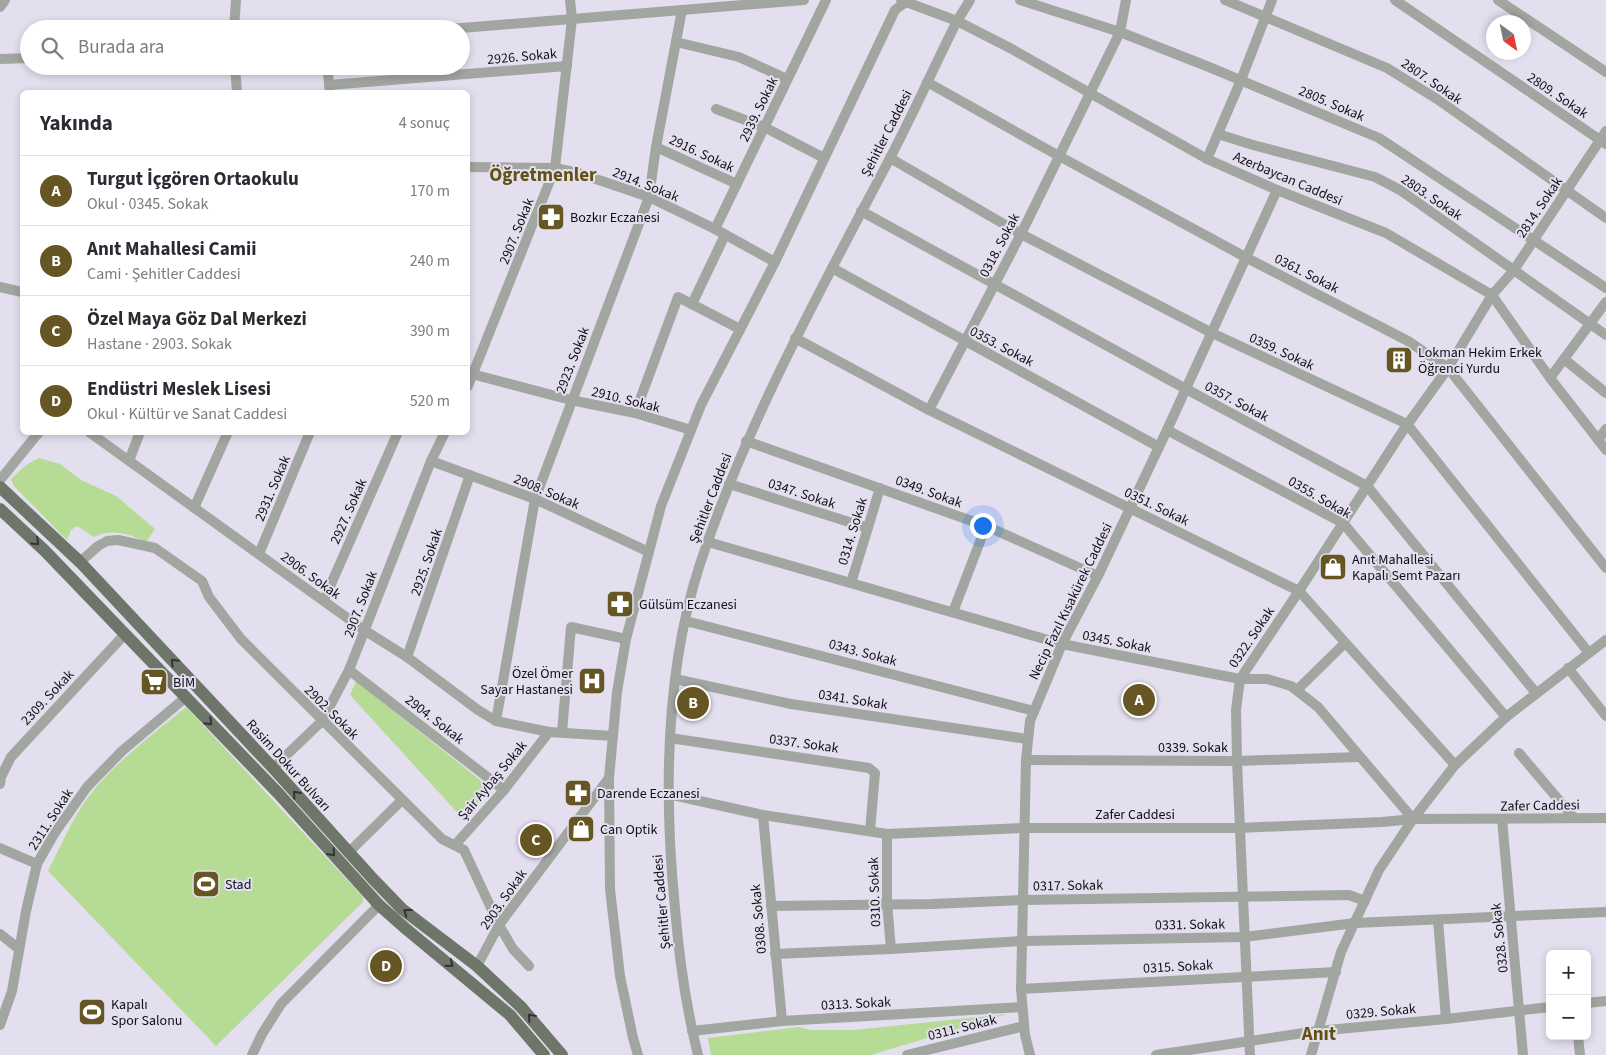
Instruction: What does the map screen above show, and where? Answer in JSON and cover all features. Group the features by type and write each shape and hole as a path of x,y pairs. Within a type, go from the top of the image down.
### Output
{"main road":[{"name":"Rasim Dokur Bulvarı","path":"0,487 80,562 274,768 348,852 402,909 477,966 521,1006 562,1055"},
{"path":"0,509 45,551 278,793 379,905 510,1015 544,1055"}],"street":[{"path":"0,7 5,0"},
{"path":"235,20 236,0"},
{"name":"2907. Sokak","path":"470,374 555,168 572,19 570,0"},
{"path":"470,27 804,0"},
{"name":"2939. Sokak","path":"715,229 826,0"},
{"name":"Şehitler Caddesi","path":"698,1055 680,959 671,873 668,794 675,679 686,621 700,565 716,516 746,441 796,338 890,158 957,21 970,0"},
{"name":"2805. Sokak","path":"1020,0 1120,32 1379,138 1606,288"},
{"name":"0318. Sokak","path":"929,410 1021,234 1120,32 1126,0"},
{"name":"2807. Sokak","path":"1225,0 1387,68 1437,100 1606,218"},
{"path":"1207,159 1241,80 1272,0"},
{"name":"2809. Sokak","path":"1395,0 1604,139"},
{"path":"1498,0 1606,72"},
{"path":"638,1055 632,1038 620,976 611,898 609,778 626,638 661,506 701,405 775,262 895,10 903,1"},
{"name":"Azerbaycan Caddesi","path":"903,1 957,21 1010,48 1207,159 1278,190 1386,233 1492,295 1550,378 1606,450"},
{"name":"2923. Sokak","path":"496,721 535,499 649,197 656,147 682,10"},
{"path":"676,42 739,57 787,80"},
{"path":"0,59 20,58"},
{"name":"2926. Sokak","path":"470,70 567,66"},
{"path":"236,75 237,90"},
{"path":"328,75 329,89"},
{"name":"2926. Sokak","path":"329,89 425,75"},
{"name":"0361. Sokak","path":"927,82 1247,258 1408,340 1448,368 1606,568"},
{"path":"716,109 764,127 824,158"},
{"name":"2803. Sokak","path":"1218,134 1253,146 1375,177 1400,190 1606,335"},
{"name":"2814. Sokak","path":"1492,295 1514,270 1566,191 1604,139"},
{"name":"2916. Sokak","path":"656,147 737,184"},
{"name":"0359. Sokak","path":"890,158 1021,234 1212,333 1408,424 1589,653"},
{"name":"2914. Sokak","path":"470,167 555,168 578,173 649,197 715,229 775,262"},
{"name":"Necip Fazıl Kısakürek Caddesi","path":"1030,1055 1024,1026 1021,989 1022,900 1027,740 1034,711 1062,644 1098,576 1278,190"},
{"name":"0357. Sokak","path":"861,211 1367,486 1536,693"},
{"path":"692,304 725,235"},
{"name":"0353. Sokak","path":"832,268 1159,447"},
{"path":"0,287 20,292"},
{"name":"0322. Sokak","path":"1250,1055 1236,761 1236,710 1240,679 1408,424 1448,368 1492,295"},
{"path":"635,413 678,297 740,329"},
{"path":"1550,378 1606,302"},
{"name":"0351. Sokak","path":"796,338 929,410 1299,591 1455,765"},
{"path":"1564,359 1606,393"},
{"name":"2910. Sokak","path":"470,374 571,400 635,413 691,430"},
{"path":"1598,440 1606,429"},
{"name":"0355. Sokak","path":"1167,430 1343,523 1506,716"},
{"path":"0,480 37,435"},
{"name":"2906. Sokak","path":"93,435 364,630 408,657 478,710 496,721 549,732 613,736"},
{"path":"129,461 139,435"},
{"path":"194,508 227,435"},
{"name":"2931. Sokak","path":"259,554 309,435"},
{"name":"2927. Sokak","path":"324,600 397,435"},
{"name":"2907. Sokak","path":"274,768 322,721 349,670 431,461 444,435"},
{"name":"0349. Sokak","path":"746,441 986,526 1098,576"},
{"name":"2908. Sokak","path":"431,461 535,499 649,552"},
{"name":"2925. Sokak","path":"408,657 470,475"},
{"name":"0347. Sokak","path":"729,484 868,528"},
{"name":"0314. Sokak","path":"850,583 880,488"},
{"path":"952,612 986,526"},
{"name":"2902. Sokak","path":"80,562 98,546 107,541 118,540 155,548 202,581 210,597 241,639 442,839 464,850 499,925 513,949 529,966"},
{"name":"0345. Sokak","path":"708,542 1062,644 1240,679 1267,678 1291,686 1318,707 1413,819"},
{"name":"0343. Sokak","path":"686,621 1034,711"},
{"path":"562,732 571,628 626,638"},
{"name":"2309. Sokak","path":"0,784 1,777 11,757 124,634"},
{"path":"1310,1055 1341,952 1379,870 1413,819 1455,765 1506,716 1606,640"},
{"path":"1297,690 1345,642"},
{"path":"1568,668 1606,716"},
{"name":"2904. Sokak","path":"349,670 504,790"},
{"name":"0341. Sokak","path":"675,679 791,704 1027,740"},
{"name":"2311. Sokak","path":"0,1025 12,991 26,910 37,864 54,834 87,787 122,751 185,698"},
{"name":"Şair Aybaş Sokak","path":"455,846 504,790 549,732"},
{"name":"0337. Sokak","path":"670,738 869,768 875,773 870,831"},
{"path":"1519,753 1574,818"},
{"name":"0339. Sokak","path":"1026,760 1236,761 1359,757"},
{"name":"2903. Sokak","path":"477,966 499,925 609,778"},
{"name":"Zafer Caddesi","path":"668,794 763,815 886,834 1024,828 1239,828 1413,819 1606,818"},
{"path":"348,852 402,800"},
{"name":"0308. Sokak","path":"763,815 782,1021"},
{"name":"0328. Sokak","path":"1502,819 1523,1055"},
{"name":"0310. Sokak","path":"886,834 886,903 891,949"},
{"path":"0,848 37,864"},
{"name":"0317. Sokak","path":"771,906 1349,895 1365,901"},
{"path":"252,1055 262,1034 281,1004 379,905"},
{"name":"0331. Sokak","path":"775,954 1023,941 1244,937 1356,923 1606,912"},
{"path":"1438,920 1446,1019"},
{"path":"0,934 19,949"},
{"name":"0315. Sokak","path":"1021,989 1336,972"},
{"path":"1591,1003 1606,1001"},
{"name":"0313. Sokak","path":"692,1031 782,1021 1022,1007"},
{"name":"0329. Sokak","path":"1156,1055 1316,1031 1546,1007"},
{"name":"0311. Sokak","path":"907,1055 1024,1026"},
{"path":"1578,1040 1580,1055"}],"green space":[{"path":"39,458 60,464 81,480 116,496 155,529 146,542 120,533 100,534 94,537 77,526 71,530 67,540 14,486 11,479 26,465"},
{"path":"356,681 490,788 465,821 350,695"},
{"name":"Stad","path":"186,707 363,897 363,902 216,1046 48,871 74,819 93,791 126,757"},
{"path":"1007,1014 871,1055 711,1055 708,1038 799,1027 809,1030 854,1030"}],"place":[{"name":"Bozkır Eczanesi","path":"551,217"},
{"name":"Lokman Hekim Erkek Öğrenci Yurdu","path":"1399,360"},
{"name":"Anıt Mahallesi Kapalı Semt Pazarı","path":"1333,567"},
{"name":"Gülsüm Eczanesi","path":"620,604"},
{"name":"Özel Ömer Sayar Hastanesi","path":"592,681"},
{"name":"BİM","path":"154,682"},
{"name":"Turgut İçgören Ortaokulu","path":"1139,700"},
{"name":"Anıt Mahallesi Camii","path":"693,703"},
{"name":"Darende Eczanesi","path":"578,793"},
{"name":"Can Optik","path":"581,829"},
{"name":"Özel Maya Göz Dal Merkezi","path":"536,840"},
{"name":"Stad","path":"206,884"},
{"name":"Endüstri Meslek Lisesi","path":"386,966"},
{"name":"Kapalı Spor Salonu","path":"92,1012"}],"district":[{"name":"Öğretmenler","path":"543,174"},
{"name":"Anıt","path":"1319,1033"}]}
